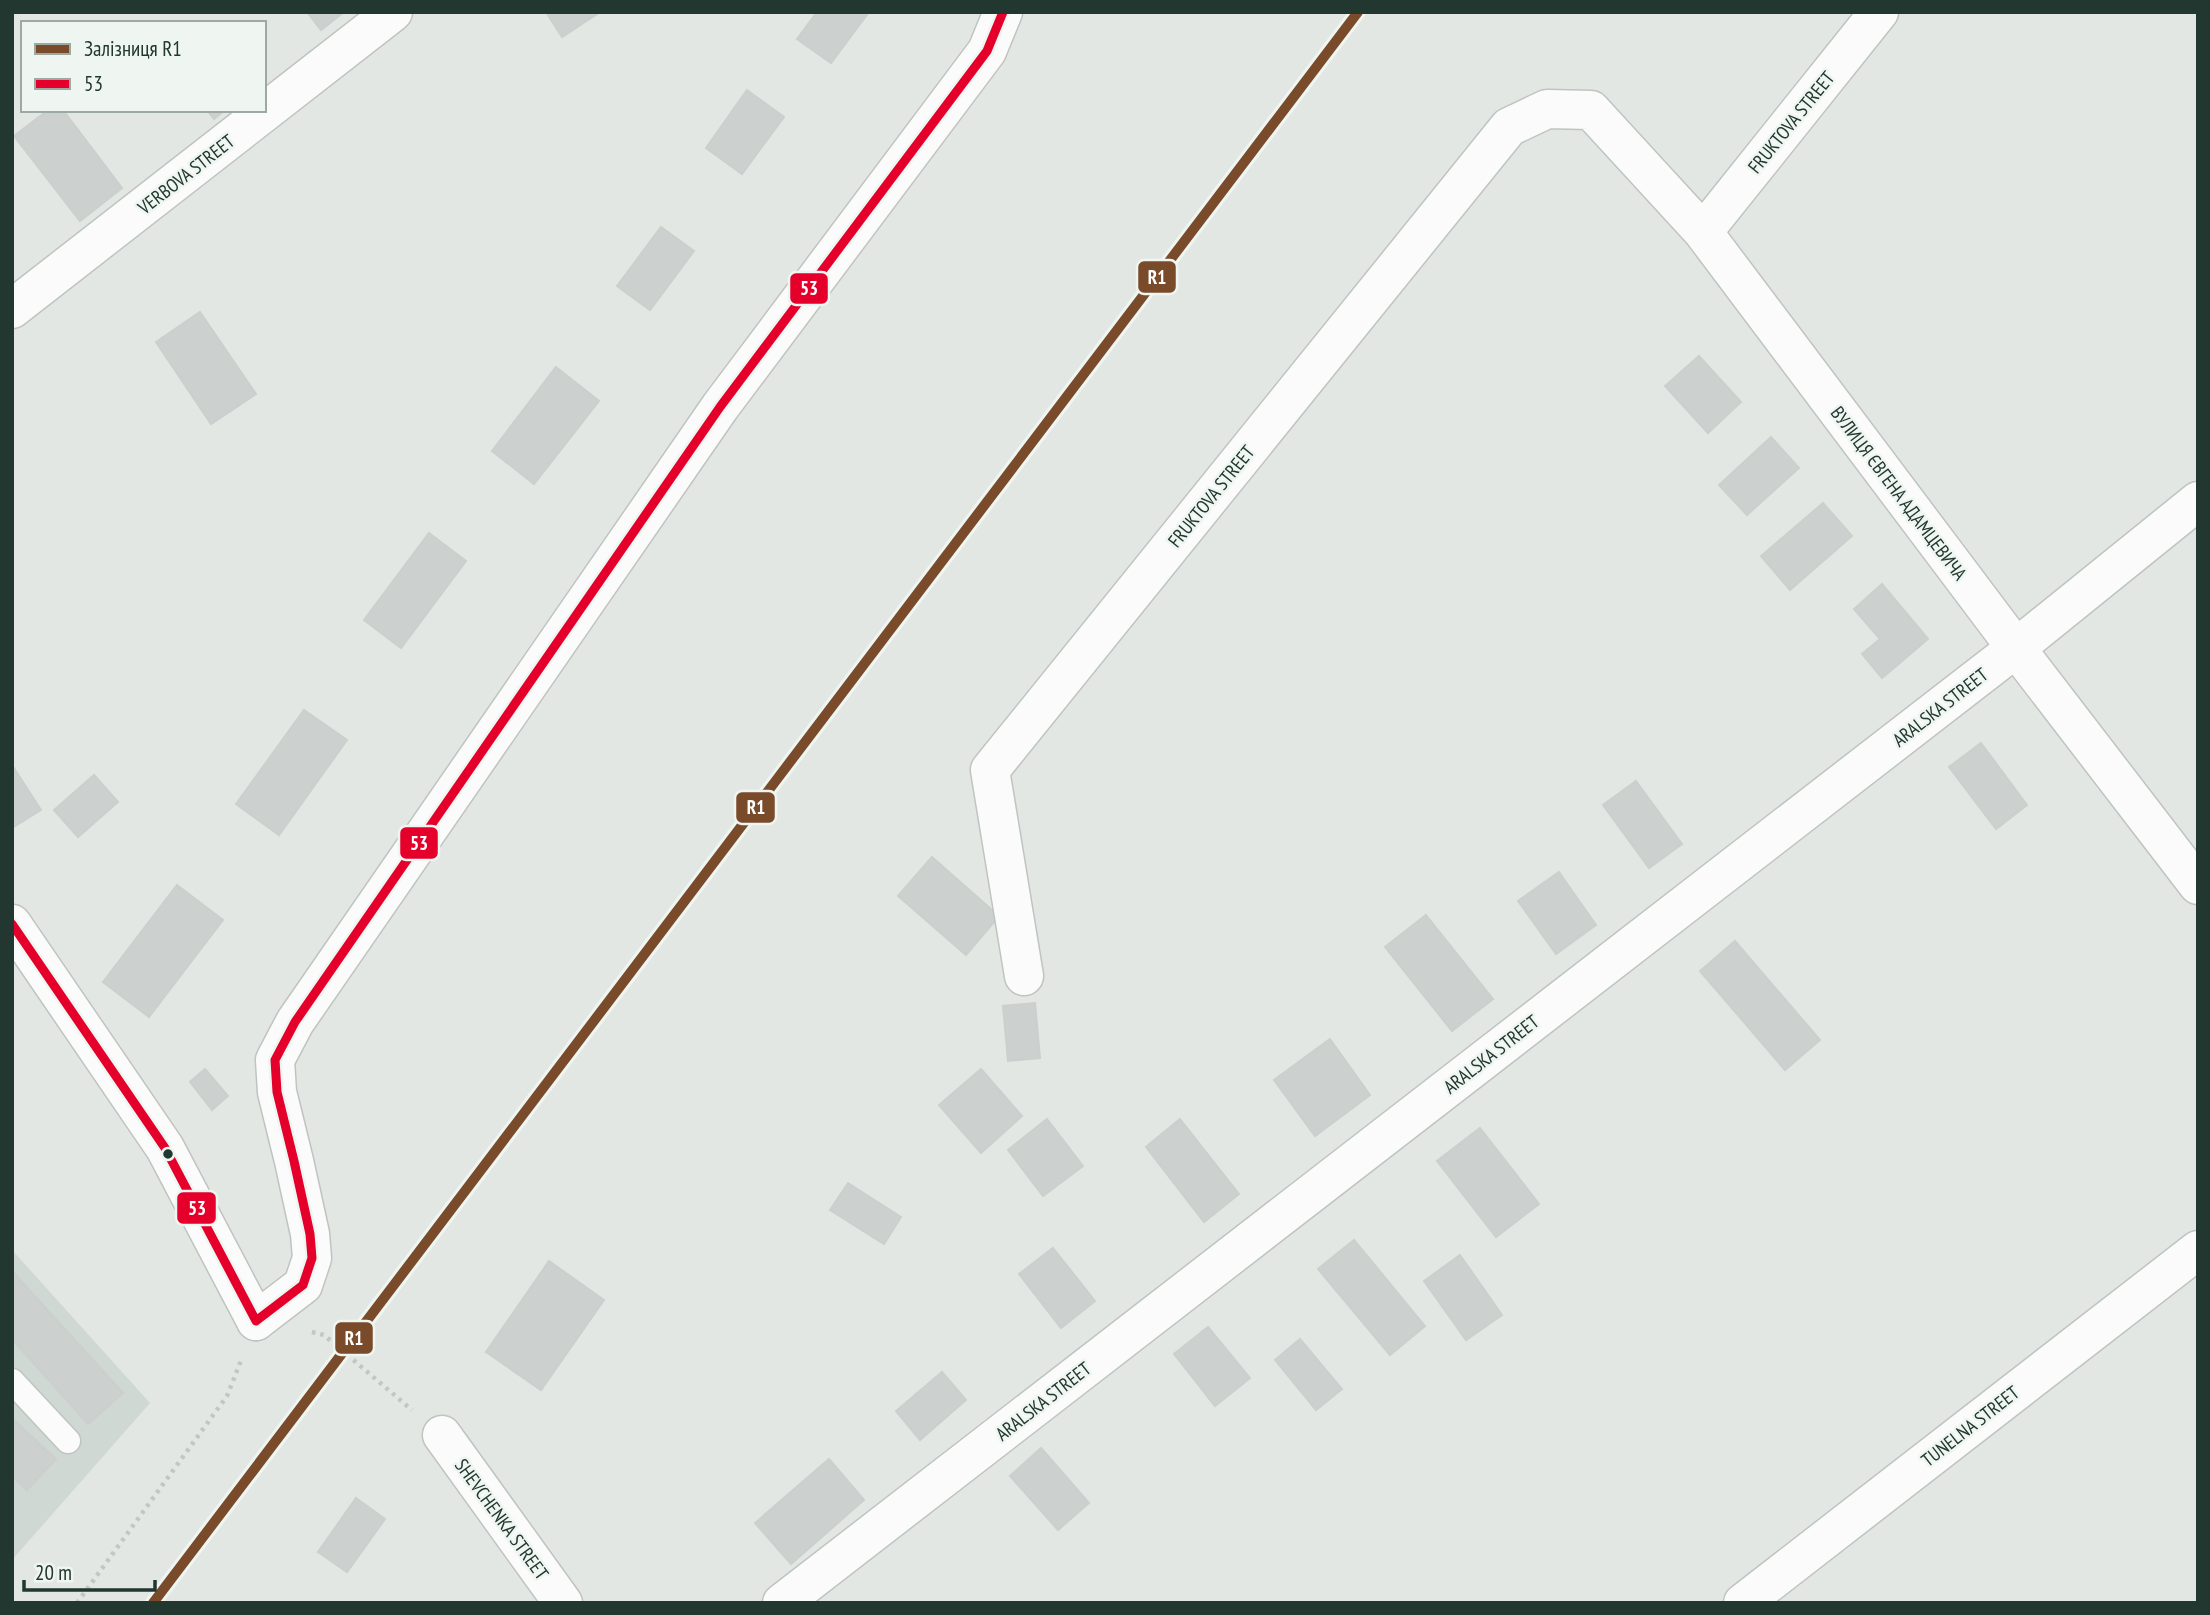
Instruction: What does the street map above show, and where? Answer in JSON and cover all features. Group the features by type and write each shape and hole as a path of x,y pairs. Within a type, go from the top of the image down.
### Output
{"street":[{"name":"VERBOVA STREET","path":"266,111 393,12"},
{"path":"15,936 165,1148 256,1321 303,1285 312,1258 300,1185 277,1092 275,1060 295,1022 720,407 987,51 1003,12"},
{"name":"FRUKTOVA STREET","path":"1703,232 1879,12"},
{"name":"FRUKTOVA STREET","path":"1024,976 990,769 1508,127 1547,110 1591,110"},
{"name":"ВУЛИЦЯ ЄВГЕНА АДАМЦЕВИЧА","path":"1591,110 1703,232 2198,885"},
{"name":"VERBOVA STREET","path":"12,309 265,112"},
{"name":"ARALSKA STREET","path":"782,1603 2016,648 2198,501"},
{"name":"TUNELNA STREET","path":"1743,1603 2198,1250"},
{"name":"SHEVCHENKA STREET","path":"442,1435 563,1603"}],"lane":[{"path":"12,1381 68,1441"}],"path":[{"path":"76,1603 227,1396 256,1321 324,1335 442,1435"}],"shaded area":[{"path":"12,1250 150,1403 12,1560"}],"building":[{"path":"307,12 344,12 321,30"},
{"path":"546,12 600,12 562,37"},
{"path":"817,12 869,12 831,63 797,39"},
{"path":"747,90 784,117 742,174 706,148"},
{"path":"45,112 65,112 122,188 80,221 14,136"},
{"path":"209,112 223,112 214,119"},
{"path":"661,227 694,251 650,310 617,286"},
{"path":"200,312 256,394 211,424 156,342"},
{"path":"1699,356 1741,402 1708,433 1665,386"},
{"path":"556,367 599,401 534,484 492,451"},
{"path":"1771,437 1799,468 1747,515 1719,485"},
{"path":"1823,503 1852,536 1790,590 1761,556"},
{"path":"429,533 466,561 401,648 364,620"},
{"path":"1882,584 1928,639 1882,678 1862,654 1880,639 1854,609"},
{"path":"304,710 347,740 279,835 236,804"},
{"path":"1981,743 2027,805 1996,829 1949,767"},
{"path":"12,765 41,810 12,828"},
{"path":"94,775 118,802 78,837 54,810"},
{"path":"1636,781 1682,844 1649,868 1603,805"},
{"path":"932,857 999,916 966,955 898,896"},
{"path":"1559,872 1596,925 1556,954 1518,901"},
{"path":"177,885 223,920 149,1017 103,982"},
{"path":"1426,915 1493,999 1452,1031 1385,947"},
{"path":"1735,941 1820,1040 1785,1070 1700,971"},
{"path":"1035,1003 1040,1058 1008,1061 1003,1006"},
{"path":"1330,1039 1370,1095 1315,1136 1274,1080"},
{"path":"205,1069 228,1096 212,1110 190,1082"},
{"path":"981,1069 1022,1116 981,1153 939,1105"},
{"path":"1047,1119 1083,1166 1043,1196 1008,1150"},
{"path":"1180,1119 1239,1194 1204,1222 1146,1147"},
{"path":"1480,1128 1539,1204 1496,1237 1437,1161"},
{"path":"848,1183 901,1217 884,1244 830,1210"},
{"path":"1354,1240 1425,1326 1390,1355 1318,1269"},
{"path":"1053,1248 1095,1301 1061,1328 1019,1274"},
{"path":"1460,1255 1502,1315 1466,1340 1424,1281"},
{"path":"549,1261 604,1300 541,1390 486,1352"},
{"path":"12,1271 123,1393 88,1424 12,1339"},
{"path":"1208,1327 1250,1378 1215,1406 1174,1354"},
{"path":"1300,1339 1342,1389 1316,1410 1275,1360"},
{"path":"942,1372 966,1400 920,1440 896,1411"},
{"path":"12,1418 56,1459 27,1490 12,1476"},
{"path":"1041,1448 1089,1503 1058,1530 1010,1476"},
{"path":"829,1459 864,1500 791,1564 755,1523"},
{"path":"356,1498 385,1519 347,1572 318,1552"}],"rail line":[{"name":"R1","path":"153,1603 1358,12"}],"transit line":[{"name":"53","path":"12,924 165,1148 256,1321 303,1285 312,1258 310,1234 277,1092 275,1060 295,1022 720,407 987,51 1003,12"}]}
